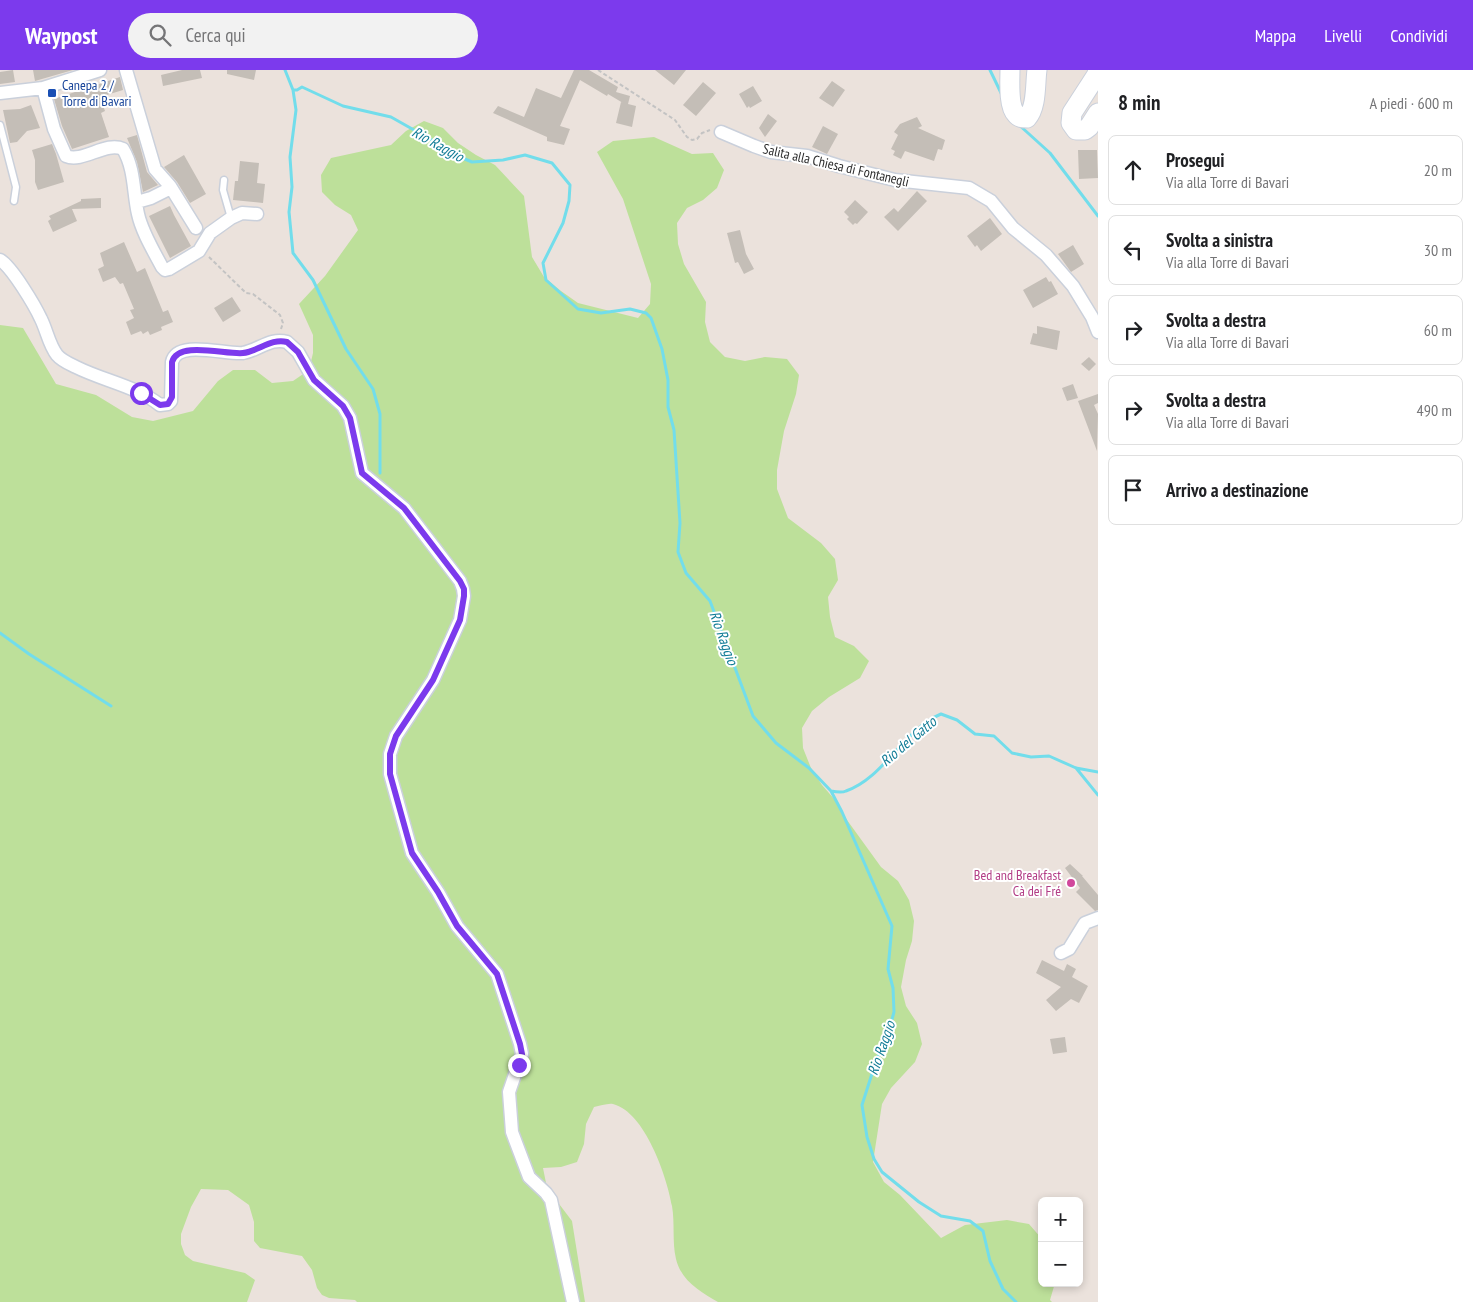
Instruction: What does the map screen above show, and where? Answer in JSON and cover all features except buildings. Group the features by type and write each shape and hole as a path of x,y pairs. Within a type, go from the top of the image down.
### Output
{"street":[{"path":"0,93 43,88 100,70"},
{"path":"126,70 155,169 171,188 196,228"},
{"path":"1010,70 1013,109 1020,118 1027,118 1032,106 1037,70"},
{"path":"1098,70 1072,113 1071,123 1076,130 1085,130 1098,113"},
{"path":"43,88 54,129 66,156 71,158 77,157 109,148 120,148 125,153 135,188 142,227 165,270 198,250 210,233 231,218 242,213 258,214"},
{"name":"Salita alla Chiesa di Fontanegli","path":"721,132 771,152 807,156 895,180 969,188 977,192 992,201 1013,228 1046,255 1073,286 1092,317 1098,332"},
{"path":"137,202 151,198 171,188"},
{"path":"0,260 8,266 41,318 57,355 64,361 85,371 141,393 160,405 168,404 171,401 172,359 180,352 201,349 232,353 244,352 256,350 274,341 287,342 298,352 314,380 343,406 350,418 362,473 404,508 460,581 464,589 460,620 433,680 396,736 390,754 390,774 412,853 438,892 457,926 497,974 501,984 522,1054 509,1092 512,1132 529,1177 551,1200 574,1302"},
{"path":"1061,953 1069,949 1085,923 1098,918"}],"lane":[{"path":"0,125 16,187 14,201"},
{"path":"224,180 223,190 231,218"}],"path":[{"path":"598,70 675,120 687,137 692,140 698,139 702,133 708,130 715,129 721,132"},
{"path":"204,253 246,293 253,294 280,314 283,323 281,331 287,342"}],"green space":[{"path":"424,121 443,128 458,143 495,165 524,196 532,257 544,277 578,303 638,318 650,304 651,284 623,199 597,152 613,141 654,137 692,154 713,153 724,170 717,188 703,200 687,208 677,223 678,244 684,264 706,302 705,322 710,342 725,357 745,361 765,357 787,359 799,375 796,394 784,431 777,470 777,489 788,518 821,543 835,559 838,580 828,597 835,637 854,646 869,661 860,678 829,697 812,711 802,728 803,748 811,768 835,800 847,820 881,867 898,881 909,900 914,921 912,941 901,987 906,1006 917,1023 922,1044 915,1062 891,1088 882,1104 873,1162 884,1182 900,1195 941,1238 965,1225 1007,1220 1029,1224 1038,1234 1038,1287 1054,1287 1050,1300 1052,1302 718,1302 692,1285 682,1274 679,1267 675,1253 672,1206 660,1163 653,1147 635,1119 625,1109 613,1104 606,1104 594,1107 586,1124 584,1144 577,1162 561,1167 543,1168 547,1188 572,1221 585,1302 357,1302 355,1300 329,1298 322,1295 317,1288 312,1270 302,1256 260,1248 254,1241 254,1222 249,1205 228,1190 201,1189 191,1207 181,1234 181,1244 185,1255 193,1261 245,1273 255,1280 247,1302 0,1302 0,325 23,328 56,384 96,395 132,417 153,421 193,411 218,381 233,370 255,370 272,383 293,381 309,370 313,353 313,335 299,304 325,276 358,230 351,215 335,205 322,192 321,175 331,158 391,145 406,131"}],"waterway":[{"name":"Rio Raggio","path":"285,70 293,90 302,87 343,106 391,117 437,143 448,152 472,162 503,160 525,155 552,163 570,185 569,201 563,223 543,263 546,280 578,309 601,313 630,309 646,313 651,318 662,349 668,380 668,407 674,430 680,523 678,552 686,573 710,601 753,716 776,743 809,768 831,791 892,926 888,969 893,988 894,1012 885,1045 877,1058 862,1105 867,1137 874,1159 882,1172 919,1202 941,1216 970,1221 983,1231 990,1261 1003,1289 1016,1302"},
{"path":"990,70 1002,95"},
{"path":"293,90 296,110 290,157 292,187 289,212 293,253 313,280 346,349 373,389 380,414 380,473"},
{"path":"1018,124 1050,153 1098,216"},
{"path":"0,633 29,654 111,706"},
{"name":"Rio del Gatto","path":"831,791 844,792 872,776 915,731 941,714 957,720 975,734 994,736 1012,753 1031,757 1049,756 1076,768 1098,772"},
{"path":"1076,768 1098,795"}],"place":[{"name":"Canepa 2 / Torre di Bavari","path":"52,93"},
{"name":"Bed and Breakfast Cà dei Fré","path":"1071,883"}],"route":[{"path":"141,393 160,405 164,406 171,401 172,359 180,352 201,349 232,353 244,352 256,350 274,341 287,342 298,352 314,380 343,406 350,418 362,473 404,508 460,581 464,589 460,620 433,680 396,736 390,754 390,774 412,853 438,892 457,926 497,974 520,1044 522,1054 519,1065"}]}
